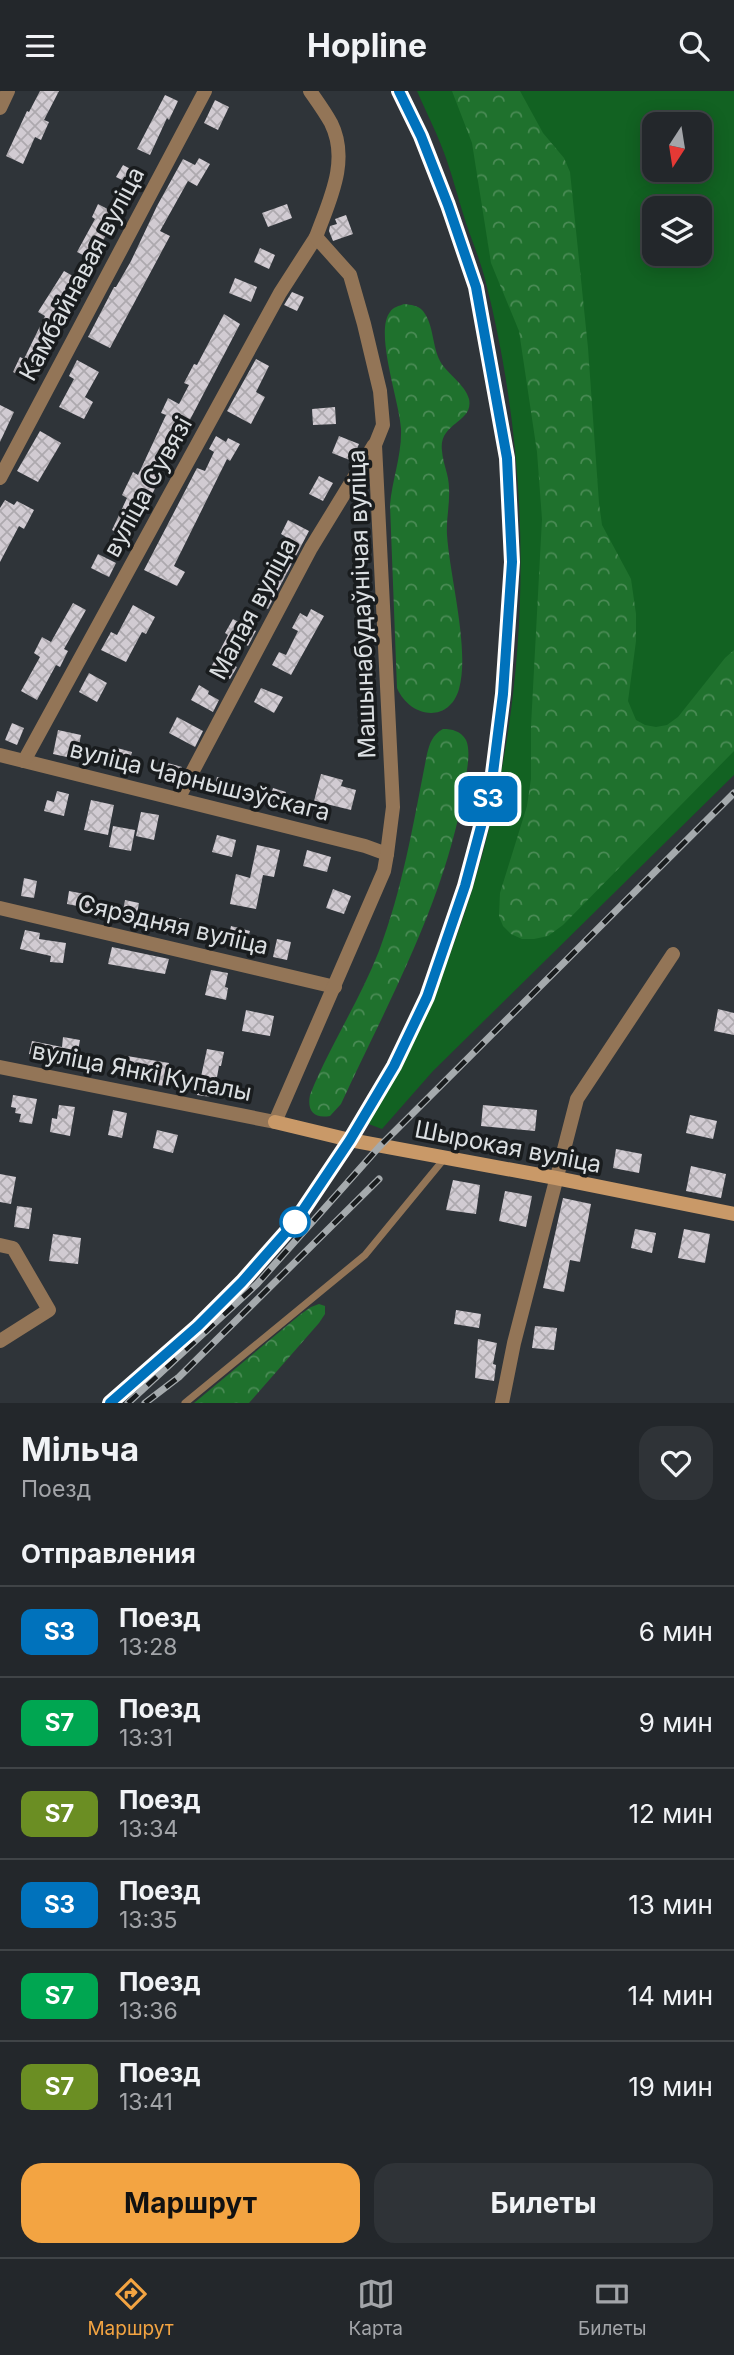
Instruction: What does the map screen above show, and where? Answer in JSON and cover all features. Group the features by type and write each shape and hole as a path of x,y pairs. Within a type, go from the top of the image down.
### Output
{"street":[{"path":"0,108 8,91"},
{"name":"Камбайнавая вуліца","path":"0,478 205,91"},
{"path":"310,91 332,124 340,152 336,180 316,237"},
{"name":"Машынабудаўнічая вуліца","path":"275,1122 384,871 394,807 375,445 383,425 380,391 350,275 316,237"},
{"name":"вуліца Сувязі","path":"24,761 280,293 316,237"},
{"name":"Малая вуліца","path":"178,799 311,548 375,445"},
{"name":"вуліца Чарнышэўскага","path":"0,755 365,846 387,855"},
{"name":"Сярэдняя вуліца","path":"0,908 335,987"},
{"path":"502,1403 514,1343 576,1099 673,954"},
{"name":"вуліца Янкі Купалы","path":"0,1067 275,1122"},
{"name":"Шырокая вуліца","path":"275,1122 444,1159 556,1178 734,1214"},
{"path":"0,1245 13,1248 49,1310 0,1341"}],"lane":[{"path":"185,1403 365,1255 444,1159"}],"green space":[{"path":"417,91 734,91 734,775 433,1071 382,1129 366,1123 419,1027 460,926 491,821 511,714 520,604 519,495 507,386 483,272 444,152"},
{"path":"452,91 520,91 543,133 564,158 570,172 602,525 631,579 636,614 636,641 628,701 636,720 656,727 667,725 678,717 734,650 734,751 563,925 548,936 534,939 522,939 511,934 503,926 499,916 500,893 527,806 531,779 531,726 542,519 537,452 519,331 491,263 472,143"},
{"path":"404,304 417,306 423,311 440,361 469,399 466,413 450,428 442,441 449,488 447,535 461,634 462,673 454,700 447,708 429,713 411,706 397,688 390,505 401,429 385,335 390,312"},
{"path":"443,729 462,734 466,740 468,755 457,824 445,866 415,947 341,1104 330,1116 315,1115 309,1105 310,1095 379,951 401,878 430,743"},
{"path":"319,1304 325,1306 325,1314 319,1323 249,1403 194,1403 301,1314"}],"building":[{"path":"40,91 59,91 44,120 49,122 41,140 35,137 23,164 6,156 27,111 29,112"},
{"path":"165,95 178,101 150,155 137,149"},
{"path":"215,100 229,107 218,130 204,123"},
{"path":"199,158 210,164 197,186 188,181 160,231 170,236 110,348 88,337 131,261 183,159 195,165"},
{"path":"123,165 140,174 134,186 116,177"},
{"path":"98,204 117,214 93,260 77,252 95,219 92,217"},
{"path":"287,204 292,218 268,227 262,213"},
{"path":"346,215 353,234 333,241 330,226 337,224 335,219"},
{"path":"260,248 275,255 269,269 254,262"},
{"path":"64,271 82,281 30,381 13,372 20,357 24,359 45,316 38,312"},
{"path":"235,278 257,287 251,302 229,293"},
{"path":"292,292 304,297 297,311 284,305"},
{"path":"224,314 240,324 182,435 173,431 162,453 170,457 129,538 112,530 127,498 122,495 133,472 138,475 166,415 161,413 168,398 179,404 189,385 184,383 194,364 197,365"},
{"path":"256,359 269,366 256,392 265,397 251,424 227,411"},
{"path":"77,360 99,372 85,397 93,402 84,419 59,407 74,379 69,376"},
{"path":"0,405 14,412 0,442"},
{"path":"335,407 336,424 313,425 312,409"},
{"path":"40,431 61,443 38,482 17,471"},
{"path":"216,436 226,442 228,438 240,444 230,461 227,459 174,566 185,572 177,586 144,570 197,468 205,471 214,452 209,449"},
{"path":"339,436 359,444 352,461 332,453"},
{"path":"319,476 333,483 323,501 309,494"},
{"path":"5,500 14,505 17,501 34,510 24,529 19,526 0,562 0,508"},
{"path":"288,520 309,531 268,609 250,601 286,537 281,534"},
{"path":"98,554 116,563 109,577 91,568"},
{"path":"73,603 86,610 64,649 68,651 60,667 56,665 37,700 21,691 40,657 34,653 42,637 51,642"},
{"path":"133,605 155,617 146,634 142,632 126,662 101,650 111,632 117,635"},
{"path":"311,609 324,616 291,675 272,665 279,652 286,655 298,631 292,628 300,613 307,617"},
{"path":"233,619 256,631 248,646 239,641 228,662 237,667 230,679 210,669 228,635 225,633"},
{"path":"89,673 107,683 97,702 79,692"},
{"path":"199,685 219,700 213,712 191,700"},
{"path":"261,688 283,697 274,713 254,702"},
{"path":"177,717 203,731 195,747 169,733"},
{"path":"12,723 24,728 17,745 5,740"},
{"path":"58,730 81,735 76,759 53,754"},
{"path":"117,748 132,752 127,771 112,767"},
{"path":"164,762 182,767 176,783 160,778"},
{"path":"321,774 343,780 341,786 356,790 351,810 314,801"},
{"path":"217,777 235,782 231,799 213,794"},
{"path":"273,788 286,792 281,808 268,805"},
{"path":"57,791 69,794 64,816 44,811 47,800 54,802"},
{"path":"91,800 114,805 108,835 84,830"},
{"path":"141,812 159,815 154,840 136,836"},
{"path":"113,826 135,830 131,851 109,847"},
{"path":"217,835 236,840 232,857 212,852"},
{"path":"257,845 280,850 274,877 263,875 256,909 230,904 236,874 250,878"},
{"path":"307,850 331,857 327,872 303,866"},
{"path":"24,878 37,881 34,898 21,896"},
{"path":"333,889 351,896 344,914 326,908"},
{"path":"69,891 95,896 93,909 67,904"},
{"path":"125,900 139,903 135,924 121,921"},
{"path":"175,917 190,921 186,936 172,932"},
{"path":"231,926 250,931 245,949 227,944"},
{"path":"25,930 40,933 39,939 66,943 63,963 50,962 51,956 20,949"},
{"path":"277,939 291,942 287,960 273,957"},
{"path":"112,947 169,959 165,974 108,964"},
{"path":"211,970 228,973 226,1000 205,995"},
{"path":"718,1009 734,1013 734,1035 714,1031"},
{"path":"246,1010 274,1016 270,1036 242,1031"},
{"path":"63,1037 80,1040 75,1067 58,1064 59,1060 29,1054 32,1041 62,1047"},
{"path":"207,1049 224,1052 211,1097 197,1095"},
{"path":"121,1055 169,1063 164,1086 117,1075"},
{"path":"13,1095 37,1099 32,1124 19,1122 21,1114 15,1113 16,1108 11,1107"},
{"path":"59,1105 75,1107 70,1136 50,1132 52,1118 57,1119"},
{"path":"483,1105 537,1110 535,1131 481,1126"},
{"path":"113,1110 127,1113 122,1138 108,1135"},
{"path":"690,1115 717,1121 713,1139 686,1133"},
{"path":"157,1130 178,1135 173,1153 153,1148"},
{"path":"616,1149 642,1154 639,1173 613,1168"},
{"path":"691,1166 726,1174 721,1198 686,1191"},
{"path":"0,1174 16,1177 11,1204 0,1202"},
{"path":"453,1180 480,1185 476,1214 446,1210"},
{"path":"505,1191 532,1196 526,1227 499,1221"},
{"path":"563,1198 591,1204 580,1262 570,1260 564,1292 543,1288"},
{"path":"17,1206 32,1208 29,1229 14,1227"},
{"path":"635,1229 656,1233 652,1253 631,1248"},
{"path":"684,1229 710,1234 705,1263 678,1258"},
{"path":"53,1234 81,1238 78,1264 49,1261"},
{"path":"456,1310 481,1314 479,1328 454,1324"},
{"path":"535,1326 557,1328 554,1350 532,1348"},
{"path":"478,1339 497,1343 493,1364 496,1365 494,1381 475,1378"}],"railway":[{"path":"110,1403 198,1326 242,1282 295,1222 350,1140 394,1066 427,997 465,886 491,789 503,694 512,562 507,458 476,287 421,136 399,91"},
{"path":"128,1403 257,1284 380,1146 734,793"},
{"path":"145,1403 179,1377 379,1179"}],"train":[{"name":"S3","path":"110,1403 198,1326 242,1282 295,1222 350,1140 394,1066 427,997 465,886 491,789 503,694 512,562 507,458 476,287 421,136 399,91"}]}
